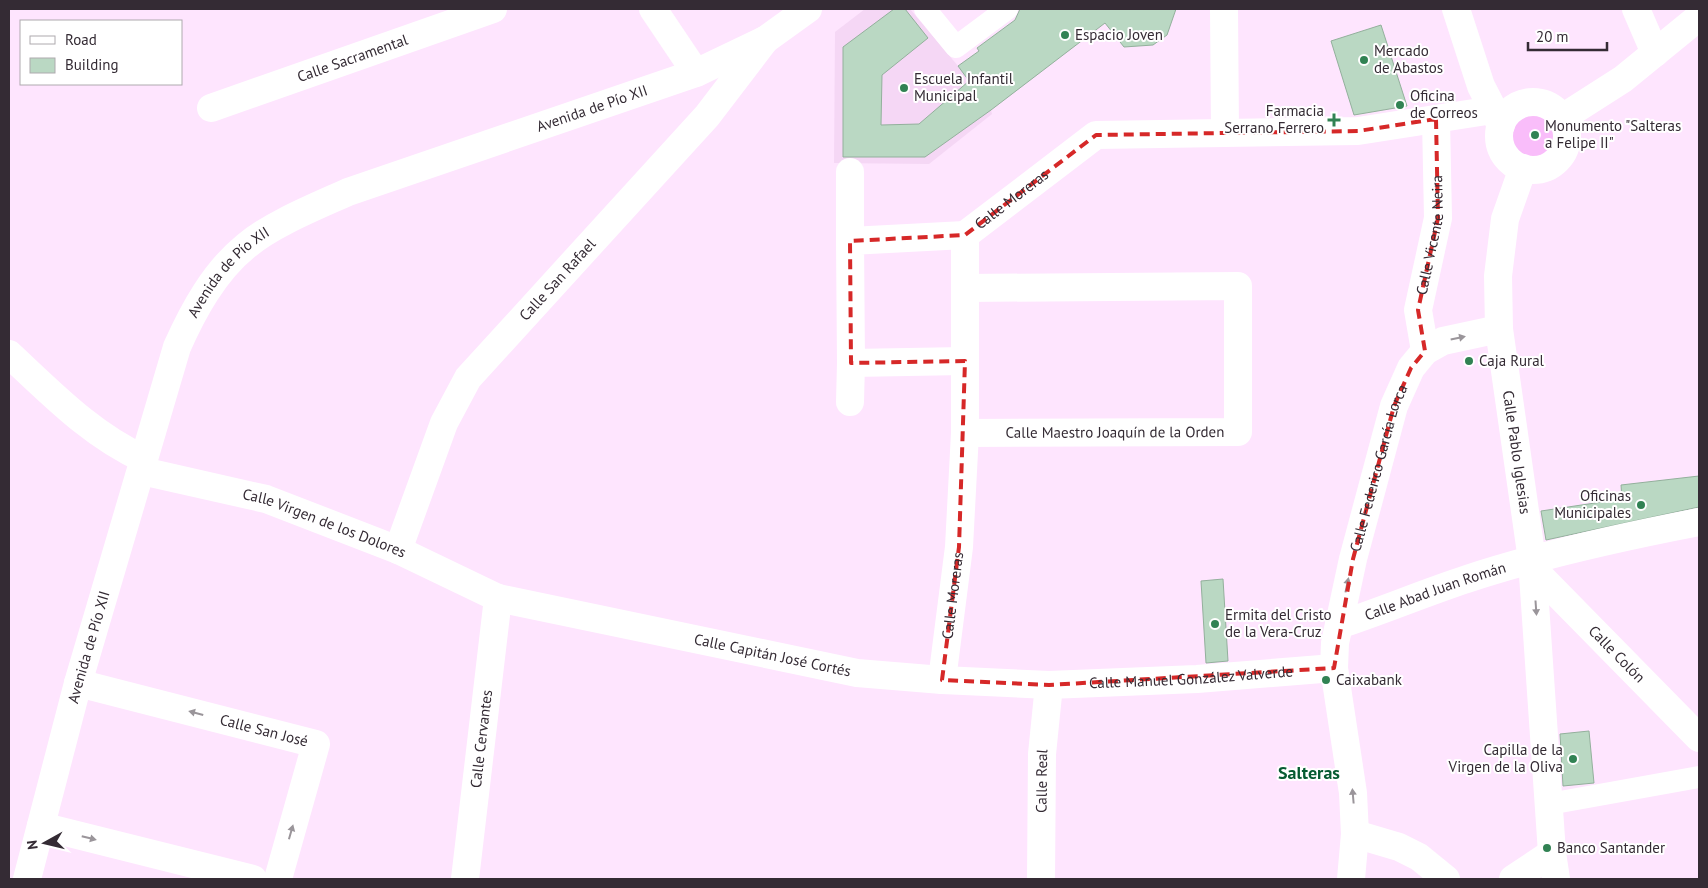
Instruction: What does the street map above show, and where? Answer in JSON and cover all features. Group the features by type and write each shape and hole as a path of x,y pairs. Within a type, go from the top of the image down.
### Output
{"street":[{"name":"Calle Sacramental","path":"211,108 493,9"},
{"path":"653,9 696,73"},
{"name":"Avenida de Pío XII","path":"27,879 78,683 177,347 194,309 220,274 246,246 298,215 348,192 696,73 765,40 808,9"},
{"path":"924,9 956,47 1007,9"},
{"path":"1224,9 1225,132"},
{"path":"1456,9 1481,86 1497,118 1499,136 1504,152 1514,164 1523,168 1541,169 1556,161 1563,152 1567,141 1567,129 1562,118 1546,104 1535,102 1514,108 1506,115 1497,118"},
{"path":"1636,9 1655,53"},
{"path":"1562,118 1623,79 1699,18"},
{"name":"Calle San Rafael","path":"398,550 444,423 468,378 707,116 765,40"},
{"name":"Calle Moreras","path":"942,680 958,547 965,433 965,235 1096,135 1358,131 1436,119 1497,118"},
{"name":"Calle Vicente Neira","path":"1425,351 1418,310 1438,218 1436,119"},
{"name":"Calle Pablo Iglesias","path":"1523,168 1505,220 1498,276 1499,330 1533,565 1554,866"},
{"path":"850,172 850,402"},
{"path":"850,241 965,235"},
{"name":"Calle Maestro Joaquín de la Orden","path":"965,288 1238,286 1238,432 965,433"},
{"name":"Calle Federico García Lorca","path":"1351,879 1355,834 1353,793 1334,668 1339,626 1352,559 1394,406 1410,368 1425,351 1443,341 1499,330"},
{"name":"Calle Virgen de los Dolores","path":"9,354 90,429 126,451 143,465 266,499 398,550 498,598"},
{"path":"850,363 965,361"},
{"name":"Calle Abad Juan Román","path":"1339,626 1466,580 1533,565 1626,536 1699,522"},
{"name":"Calle Colón","path":"1533,565 1699,738"},
{"name":"Calle Capitán José Cortés","path":"498,598 857,673 942,680 1050,685"},
{"name":"Calle Cervantes","path":"465,879 498,598"},
{"name":"Calle Manuel González Valverde","path":"1050,685 1197,679 1334,668"},
{"name":"Calle San José","path":"78,683 316,744 278,879"},
{"name":"Calle Real","path":"1041,879 1042,754 1050,685"},
{"path":"1549,804 1699,777"},
{"path":"41,826 253,879"},
{"path":"1355,834 1406,850 1419,857 1446,879"},
{"path":"1513,879 1554,866"}],"highlighted area":[{"path":"1436,119 1438,218 1418,310 1425,351 1411,368 1394,406 1353,559 1334,668 1049,685 942,680 959,547 965,361 851,363 850,241 965,235 1096,135 1358,131"}],"shaded area":[{"name":"Escuela Infantil Municipal","path":"865,9 910,9 958,66 991,110 992,114 929,164 834,163 835,32"},
{"path":"1529,109 1539,109 1549,113 1557,121 1561,136 1557,151 1549,159 1539,163 1529,163 1519,159 1511,151 1507,141 1507,131 1511,121 1519,113"}],"building":[{"path":"894,9 905,9 928,38 882,75 881,125 919,124 969,81 958,66 979,51 977,48 1015,20 1020,9 1176,9 1167,35 1153,45 1124,47 1105,23 991,110 925,157 843,157 843,47"},
{"name":"Mercado de Abastos","path":"1381,25 1407,106 1354,115 1331,41"},
{"name":"Oficinas Municipales","path":"1699,476 1699,507 1546,540 1541,511 1622,499 1621,485"},
{"name":"Ermita del Cristo de la Vera-Cruz","path":"1223,579 1228,661 1206,663 1201,581"},
{"name":"Capilla de la Virgen de la Oliva","path":"1589,731 1594,783 1563,786 1560,734"}],"place":[{"name":"Espacio Joven","path":"1065,35"},
{"name":"Mercado de Abastos","path":"1364,60"},
{"name":"Escuela Infantil Municipal","path":"904,88"},
{"name":"Oficina de Correos","path":"1400,105"},
{"name":"Farmacia Serrano Ferrero","path":"1334,120"},
{"name":"Monumento \"Salteras a Felipe II\"","path":"1535,135"},
{"name":"Caja Rural","path":"1469,361"},
{"name":"Oficinas Municipales","path":"1641,505"},
{"name":"Ermita del Cristo de la Vera-Cruz","path":"1215,624"},
{"name":"Caixabank","path":"1326,680"},
{"name":"Capilla de la Virgen de la Oliva","path":"1573,759"},
{"name":"Banco Santander","path":"1547,848"}],"district":[{"name":"Salteras","path":"1309,773"}]}
